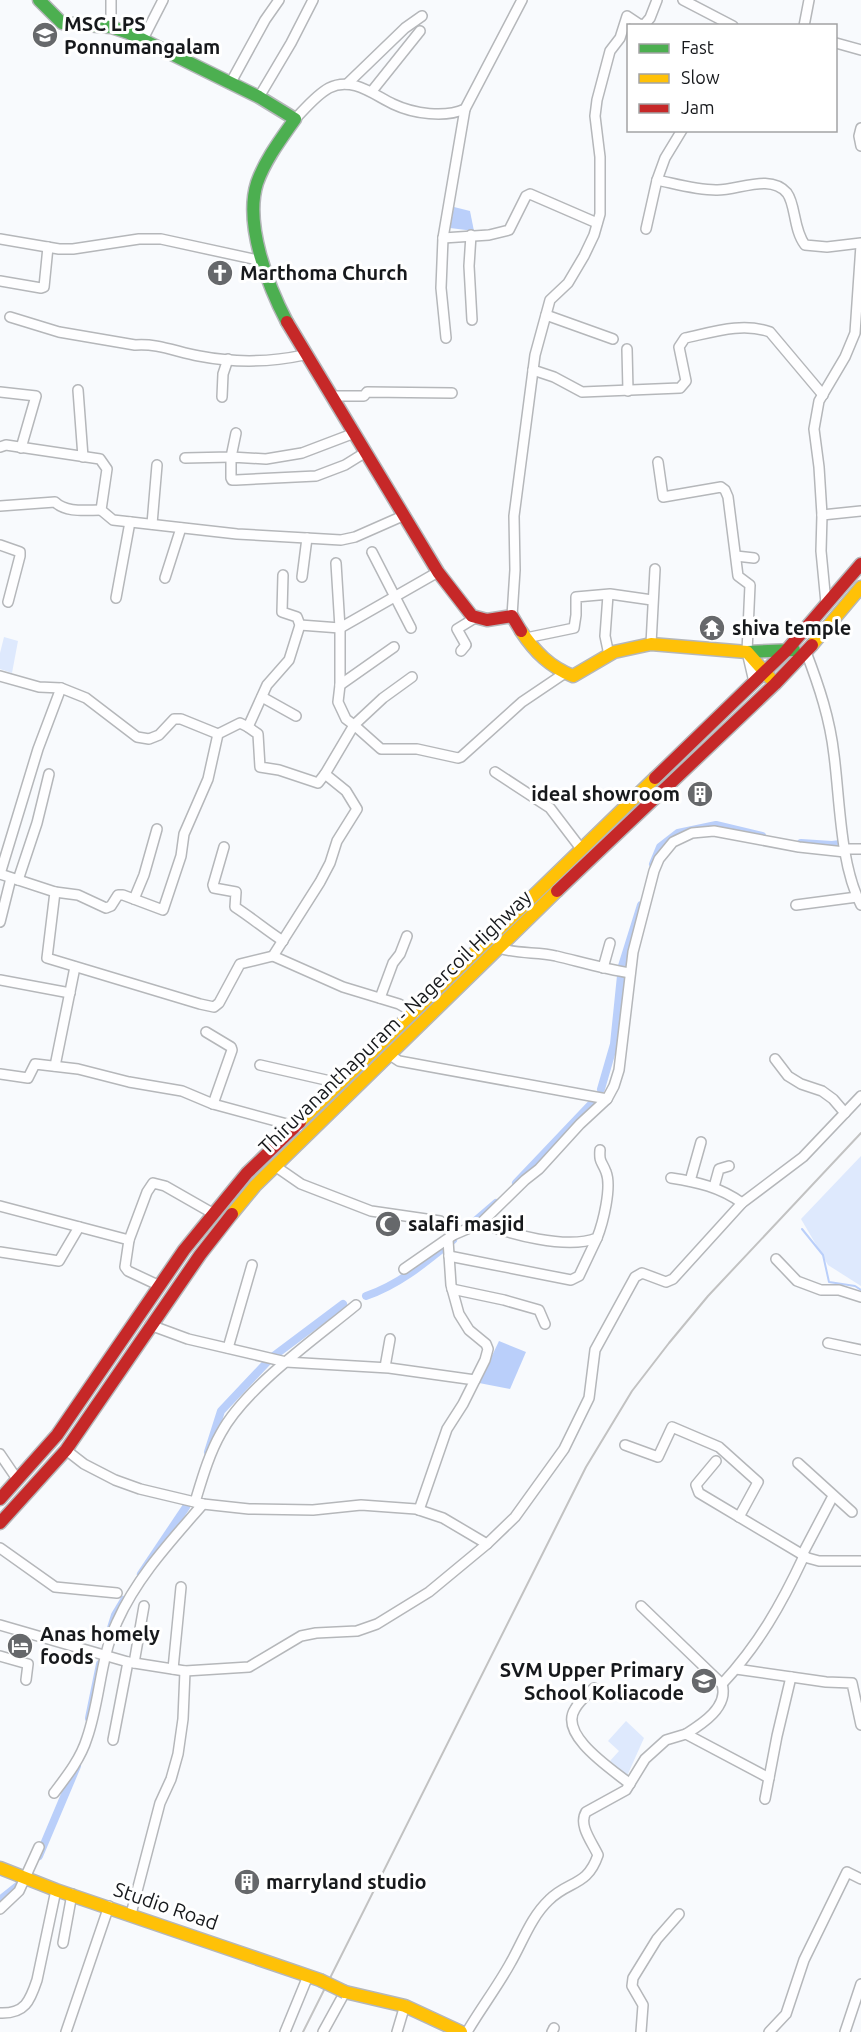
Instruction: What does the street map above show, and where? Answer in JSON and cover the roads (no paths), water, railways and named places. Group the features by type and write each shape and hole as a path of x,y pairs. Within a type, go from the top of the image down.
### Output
{"main road":[{"path":"39,0 62,23 111,27 129,33 259,97 295,119 263,169 256,188 252,213 262,261 276,303 304,355 405,515 438,572 476,618 486,621 512,616 542,660 564,674 576,675 614,652 651,644 747,652 787,649 806,652"},
{"name":"Thiruvananthapuram - Nagercoil Highway","path":"0,1499 57,1435 184,1250 247,1173 765,672 861,564"},
{"name":"Thiruvananthapuram - Nagercoil Highway","path":"0,1523 66,1450 200,1255 255,1186 562,886 775,684 806,652 861,587"},
{"path":"747,652 775,684"},
{"name":"Studio Road","path":"0,1868 56,1890 72,1893 314,1978 345,1992 386,1999 405,2005 460,2031"}],"street":[{"path":"111,0 111,27"},
{"path":"142,41 163,0"},
{"path":"230,84 265,20 279,0"},
{"path":"259,97 313,0"},
{"path":"446,338 441,288 443,238 465,109 522,0"},
{"path":"645,24 650,18 657,0"},
{"path":"683,0 729,24"},
{"path":"701,9 708,0"},
{"path":"804,24 809,0"},
{"path":"347,84 405,28 422,16"},
{"path":"512,616 515,570 514,516 533,369 550,300 568,282 584,256 600,214 601,180 595,116 610,51 620,38 627,16 639,24"},
{"path":"372,91 420,31"},
{"path":"837,43 861,50"},
{"path":"295,119 331,87 347,84 372,91 395,105 432,114 454,114 465,109"},
{"path":"861,128 859,136 861,146"},
{"path":"646,229 657,180 665,158 681,132"},
{"path":"657,180 718,191 765,183 776,185 789,195 799,237 805,244 827,247 861,244 855,333 845,357 819,402 814,429 822,515 821,550 826,603"},
{"path":"443,238 489,235 509,230 526,196 530,194 597,223"},
{"path":"471,235 469,266 472,320"},
{"path":"0,239 73,249 138,239 161,239 262,261"},
{"path":"0,281 44,287 48,247"},
{"path":"546,315 613,339"},
{"path":"10,317 59,332 135,345 147,344 199,356 274,362 304,355"},
{"path":"533,369 582,392 680,388 686,381 679,347 685,338 741,327 760,328 770,332 823,395"},
{"path":"627,349 628,391"},
{"path":"222,397 223,374 228,359"},
{"path":"78,390 83,457"},
{"path":"0,392 36,396 21,448"},
{"path":"331,396 364,396 367,392 452,393"},
{"path":"236,433 231,457 232,480 316,476 345,465 366,452"},
{"path":"185,458 266,459 302,453 352,434"},
{"path":"0,447 6,445 100,459 107,469 101,510"},
{"path":"658,462 663,497 721,487 725,490 728,497 738,576 750,585 747,652 754,682"},
{"path":"152,524 157,465"},
{"path":"0,506 55,502 57,505 70,509 101,510 113,520 237,534 342,540 355,537 405,515"},
{"path":"822,515 861,511"},
{"path":"116,598 130,522"},
{"path":"165,578 182,528"},
{"path":"302,577 307,538"},
{"path":"0,545 20,552 8,602"},
{"path":"372,552 411,628"},
{"path":"736,556 754,558"},
{"path":"336,562 340,628 338,702 346,719 381,749 417,749 461,757 522,702 564,674"},
{"path":"651,644 655,569"},
{"path":"300,625 340,628 438,572"},
{"path":"248,727 267,685 289,660 300,625 297,617 282,612 283,575"},
{"path":"526,638 572,629 575,626 576,597 608,595 652,600"},
{"path":"608,595 605,636 609,655"},
{"path":"461,651 466,645 457,629 476,618"},
{"path":"340,684 394,647"},
{"path":"796,905 859,901 845,850 834,755 827,717 821,690 806,652"},
{"path":"0,676 39,687 61,688 86,698 137,737 149,739 159,735 174,719 181,719 218,734 240,723 258,734 260,767 279,770 318,783 354,725 383,698 412,677"},
{"path":"61,688 38,749 0,874 55,892 78,895 106,908 111,906 118,895 163,910 181,856 184,834 208,779 218,734"},
{"path":"262,697 296,716"},
{"path":"495,772 550,808 582,850"},
{"path":"0,922 37,823 49,774"},
{"path":"273,956 320,882 330,863 337,841 357,809 346,791 325,774"},
{"path":"134,899 144,875 157,829"},
{"path":"404,1269 451,1238 479,1224 539,1169 607,1099 619,1070 626,973 654,871 659,859 674,842 692,833 714,831 799,848 861,849"},
{"path":"224,847 214,888 236,892 235,907 283,941"},
{"path":"55,892 47,958 214,1007 219,1003 240,964 273,956 343,987 399,1004 415,1013"},
{"path":"380,998 393,963 400,954 407,936"},
{"path":"603,968 610,943"},
{"path":"500,948 512,953 554,955 626,973"},
{"path":"55,1066 75,967"},
{"path":"0,980 70,993"},
{"path":"206,1032 231,1047 232,1050 213,1104"},
{"path":"390,1055 399,1060 607,1099"},
{"path":"775,1059 788,1076 801,1084 822,1091 833,1099 845,1113"},
{"path":"0,1074 28,1078 35,1064 78,1069 129,1082 182,1091 213,1104 296,1126 306,1136"},
{"path":"260,1065 339,1083"},
{"path":"0,1625 106,1657 185,1671 249,1667 301,1636 357,1631 377,1624 429,1592 487,1544 515,1517 564,1449 589,1398 595,1350 635,1277 642,1273 666,1282 674,1279 742,1203 804,1157 861,1096"},
{"path":"690,1181 701,1142"},
{"path":"449,1255 571,1280 579,1276 597,1238 605,1209 608,1187 607,1172 599,1161 600,1150"},
{"path":"275,1166 301,1184 371,1210 440,1221 451,1238 449,1255 452,1289 459,1314 469,1330 486,1344 488,1349 475,1380 447,1428 419,1510"},
{"path":"714,1187 719,1169 729,1166"},
{"path":"671,1178 714,1187 731,1194 742,1203"},
{"path":"160,1286 128,1271 125,1267 129,1240 147,1192 153,1183 165,1186 214,1214"},
{"path":"0,1206 129,1240"},
{"path":"479,1224 534,1239 584,1242 597,1238"},
{"path":"0,1252 59,1261 79,1227"},
{"path":"776,1259 797,1281 821,1290 839,1290 861,1297"},
{"path":"228,1348 252,1265"},
{"path":"452,1289 539,1310 545,1324"},
{"path":"54,1793 73,1767 87,1739 116,1624 129,1598 153,1561 199,1503 204,1471 220,1433 239,1407 286,1362 356,1305"},
{"path":"150,1325 188,1339 286,1362 385,1367 475,1380"},
{"path":"385,1367 390,1339"},
{"path":"828,1343 861,1350"},
{"path":"625,1446 658,1458 672,1427 719,1447 758,1482 739,1517"},
{"path":"66,1450 84,1464 115,1480 140,1489 199,1503 249,1509 313,1510 361,1505 393,1506 419,1510 443,1518 487,1544"},
{"path":"0,1454 17,1479"},
{"path":"716,1461 696,1485 696,1490 803,1555 819,1561 861,1561"},
{"path":"798,1463 852,1512"},
{"path":"722,1684 749,1654 783,1602 803,1555 833,1496"},
{"path":"0,1548 55,1587 117,1593"},
{"path":"173,1669 181,1587"},
{"path":"113,1740 144,1605"},
{"path":"460,2031 511,1963 528,1927 550,1899 583,1879 593,1868 598,1855 583,1824 586,1812 626,1790 645,1759 666,1740 686,1734 707,1722 723,1698 722,1684 641,1606"},
{"path":"0,1656 28,1664 26,1680"},
{"path":"736,1669 852,1683 861,1725"},
{"path":"131,1914 160,1803 171,1779 178,1755 183,1719 185,1671"},
{"path":"765,1799 791,1677"},
{"path":"594,1688 573,1710 572,1724 575,1736 586,1749 630,1784"},
{"path":"686,1734 769,1778"},
{"path":"0,1909 19,1891 39,1846"},
{"path":"769,2032 786,2014 804,1960 847,1872 861,1879"},
{"path":"0,2013 9,2013 24,2008 32,1994 56,1890"},
{"path":"63,1943 72,1893"},
{"path":"66,2032 109,1906"},
{"path":"641,2032 643,2005 632,1986 633,1978 657,1939 679,1914"},
{"path":"285,2032 314,1978"},
{"path":"844,2032 861,1984"},
{"path":"323,2032 345,1992"},
{"path":"398,2032 405,2005"}],"water":[{"path":"454,207 470,211 474,231 450,228"},
{"path":"499,1341 526,1352 510,1389 479,1383"}],"waterway":[{"path":"653,864 660,847 678,833 716,825 762,836"},
{"path":"801,843 840,844"},
{"path":"601,1089 614,1044 622,966 641,905"},
{"path":"516,1183 594,1101"},
{"path":"467,1228 496,1203"},
{"path":"802,1229 823,1255 829,1282 855,1286 861,1290"},
{"path":"366,1296 401,1279 453,1240"},
{"path":"208,1452 221,1411 271,1358 343,1304"},
{"path":"141,1574 186,1507"},
{"path":"111,1628 115,1615 124,1600"},
{"path":"89,1718 100,1664"},
{"path":"39,1856 77,1766"},
{"path":"0,1900 21,1883"}],"railway":[{"path":"303,2032 586,1467 632,1391 708,1296 861,1133"}],"place":[{"name":"MSC LPS Ponnumangalam","path":"45,35"},
{"name":"Marthoma Church","path":"220,273"},
{"name":"shiva temple","path":"712,628"},
{"name":"ideal showroom","path":"700,794"},
{"name":"salafi masjid","path":"388,1224"},
{"name":"Anas homely foods","path":"20,1646"},
{"name":"SVM Upper Primary School Koliacode","path":"704,1681"},
{"name":"marryland studio","path":"247,1882"}]}
